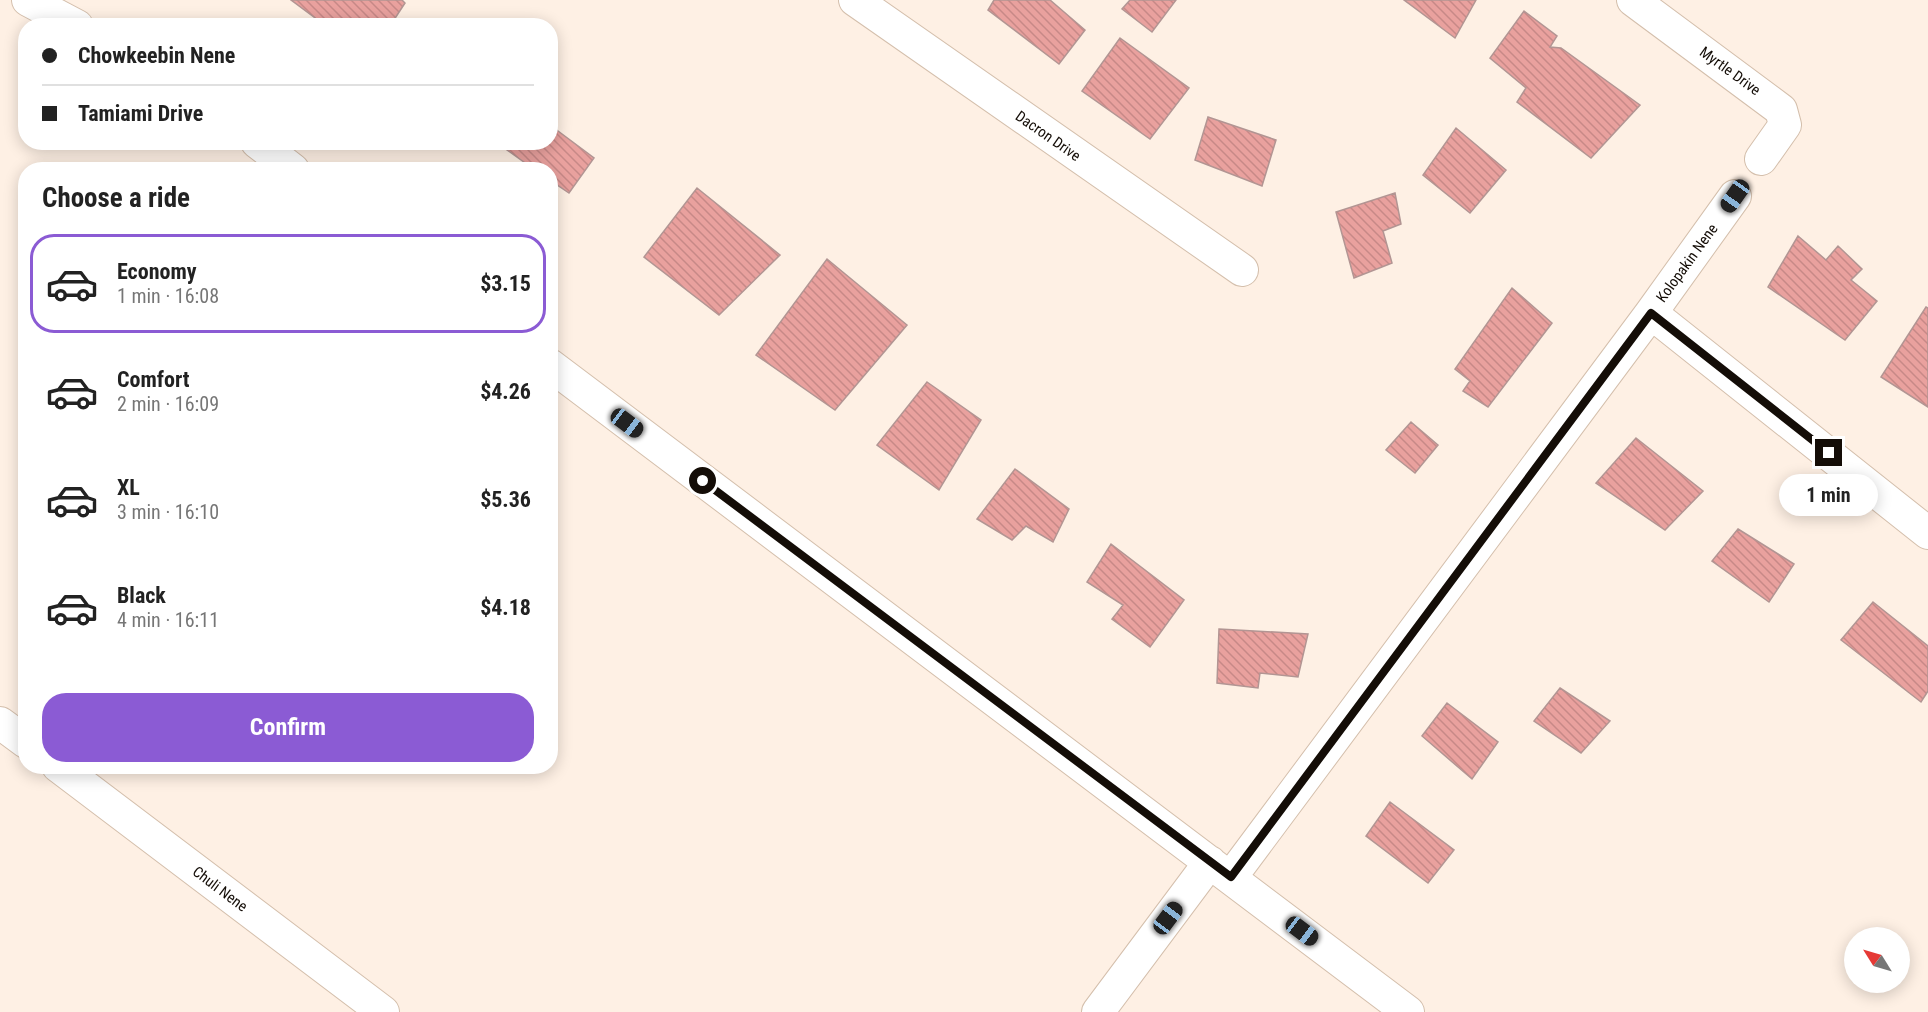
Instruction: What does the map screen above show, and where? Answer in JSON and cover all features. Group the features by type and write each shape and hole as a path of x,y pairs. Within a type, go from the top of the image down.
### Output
{"street":[{"path":"28,0 62,18"},
{"name":"Dacron Drive","path":"855,0 1242,270"},
{"name":"Myrtle Drive","path":"1633,0 1781,110 1785,124 1761,159"},
{"path":"267,150 283,162"},
{"name":"Kolopakin Nene","path":"1098,1012 1220,870 1651,313 1735,196"},
{"path":"1651,313 1928,533"},
{"path":"558,371 1408,1012"},
{"path":"0,723 18,736"},
{"name":"Chuli Nene","path":"69,774 383,1012"}],"building":[{"path":"291,0 402,0 405,3 395,18 315,18"},
{"path":"994,0 1050,0 1085,30 1059,64 988,10"},
{"path":"1130,0 1176,0 1152,32 1122,9"},
{"path":"1404,0 1476,0 1455,38"},
{"path":"1524,11 1557,36 1550,47 1561,48 1640,105 1591,158 1517,102 1526,88 1490,58"},
{"path":"1120,38 1189,88 1150,139 1082,91"},
{"path":"1208,117 1276,140 1262,186 1195,160"},
{"path":"1456,128 1506,170 1470,213 1423,175"},
{"path":"558,131 594,158 569,193 558,185 558,162 524,162 507,150 558,150"},
{"path":"697,188 780,255 719,315 644,257"},
{"path":"1395,193 1401,224 1383,231 1392,263 1354,278 1336,212"},
{"path":"1798,236 1826,260 1838,246 1862,269 1851,280 1877,301 1845,340 1768,287"},
{"path":"827,259 907,325 835,410 756,355"},
{"path":"1512,288 1552,323 1488,407 1463,391 1470,381 1455,369"},
{"path":"1926,307 1928,308 1928,407 1881,377"},
{"path":"927,382 981,420 939,490 877,445"},
{"path":"1411,422 1438,445 1415,473 1386,450"},
{"path":"1636,438 1703,491 1665,530 1596,483"},
{"path":"1015,469 1069,509 1053,542 1026,526 1012,540 977,519"},
{"path":"1738,529 1794,564 1769,602 1712,561"},
{"path":"1111,544 1184,600 1150,647 1112,619 1123,605 1087,582"},
{"path":"1873,602 1928,646 1928,691 1921,702 1841,640"},
{"path":"1219,629 1308,634 1298,677 1260,673 1258,688 1217,683"},
{"path":"1560,688 1610,721 1581,753 1534,721"},
{"path":"1447,703 1498,742 1472,779 1422,736"},
{"path":"1390,802 1454,850 1428,883 1366,836"}],"route":[{"path":"703,481 1231,877 1651,313 1829,453"}]}
